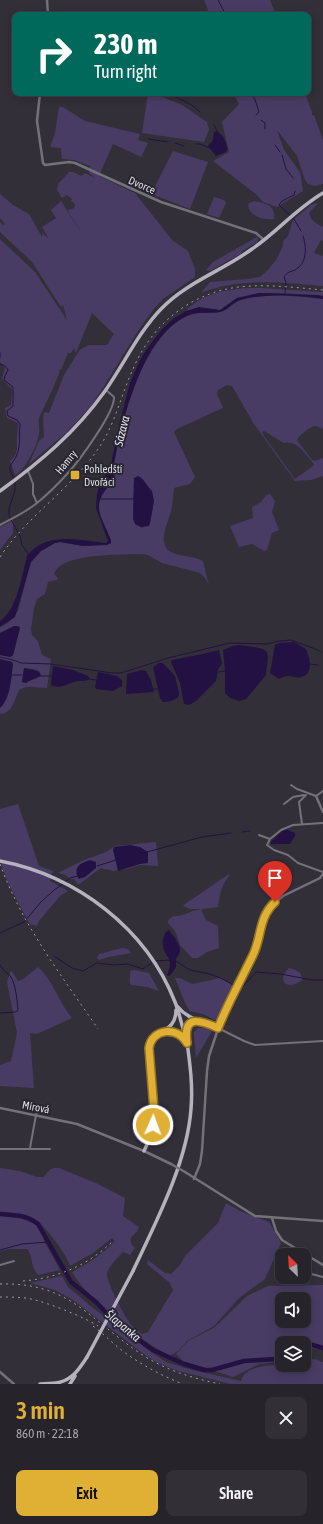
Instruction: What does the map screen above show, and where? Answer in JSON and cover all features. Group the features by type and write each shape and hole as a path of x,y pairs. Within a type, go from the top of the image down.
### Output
{"main road":[{"path":"0,491 54,449 85,418 106,390 153,318 168,302 194,283 243,255 323,193"},
{"path":"0,861 32,869 67,884 109,912 131,933 156,964 176,1003 187,1043"},
{"path":"176,1003 186,1015 197,1021 218,1028"},
{"path":"144,1151 151,1135 154,1115 149,1046 154,1037 170,1027 176,1012 176,1003"},
{"path":"70,1384 87,1357 133,1271 152,1231 175,1175 186,1138 191,1110 192,1083 186,1028 190,1024 197,1021"},
{"path":"163,1032 170,1031 177,1033 183,1037 187,1043"},
{"path":"40,1384 60,1383 71,1377 87,1357"}],"street":[{"path":"47,0 48,12"},
{"name":"Dvorce","path":"40,96 37,121 40,131 43,163 45,165 69,162 75,163 161,202 256,233 264,240"},
{"name":"Hamry","path":"0,525 37,503 69,472 108,416 113,405 114,400 112,395 106,390"},
{"path":"28,470 33,484 33,494 37,503"},
{"path":"291,785 297,789 316,796"},
{"path":"316,796 323,791"},
{"path":"284,804 293,797 309,794"},
{"path":"302,824 299,802 306,795"},
{"path":"316,796 323,812"},
{"path":"194,1179 200,1164 202,1151 209,1056 218,1028 237,985 254,954 264,916 268,908 283,896 320,878 323,873 298,863 280,851 274,850 268,845 270,839 284,828 302,824 323,824"},
{"path":"258,835 270,839"},
{"path":"218,1028 244,1041 255,1044 323,1041"},
{"path":"30,1149 37,1111 47,1106"},
{"name":"Mírová","path":"0,1108 69,1122 144,1151 185,1172 255,1216 323,1221"},
{"path":"0,1149 50,1149"},
{"path":"272,1218 276,1231 282,1240 323,1265"},
{"path":"0,1265 14,1261"},
{"path":"311,1274 323,1277"},
{"path":"0,1372 14,1384"}],"shaded area":[{"path":"204,0 270,0 275,12 209,12"},
{"path":"148,96 160,96 182,105 207,122 209,130 204,142 142,133"},
{"path":"235,96 265,96 266,99 266,96 306,96 312,115 314,115 323,140 323,184 315,186 308,184 305,180 297,156 277,130 284,150 300,172 303,191 277,207 263,202 257,195 213,161 229,152 222,122 239,104"},
{"path":"59,107 63,107 85,121 140,134 138,140 148,143 141,157 113,144 99,176 135,193 172,240 188,251 195,269 195,277 163,299 153,310 140,328 92,405 66,433 29,464 39,441 44,437 44,412 49,413 64,375 79,351 89,345 107,345 114,334 92,313 76,353 74,348 71,353 68,353 61,370 58,369 60,371 39,418 39,431 36,444 27,463 15,475 10,461 15,455 17,449 18,423 7,418 5,408 11,405 12,389 2,379 5,367 0,362 0,239 35,272 67,320 63,305 61,307 32,262 0,232 0,222 3,225 5,224 0,218 0,194 13,205 29,214 42,237 42,233 49,239 42,227 56,218 51,210 61,201 84,237 68,211 74,208 75,204 67,195 62,198 57,190 58,184 69,172 73,172 81,176 85,173 95,178 89,173 90,166 74,160 62,159 61,148 50,147 55,133"},
{"path":"217,131 223,136 228,149 226,152 216,156 208,146 213,140 214,132"},
{"path":"173,151 208,162 190,209 151,194"},
{"path":"214,197 224,200 226,203 219,218 207,214"},
{"path":"255,201 270,206 274,211 274,219 258,217 252,213 248,206 249,203"},
{"path":"318,203 309,213 312,220 323,227 323,241 321,240 314,253 323,256 323,286 261,282 231,285 201,293 210,282 260,277 276,260 283,246 283,241 288,236 293,220 311,205"},
{"path":"257,237 257,242 241,252 242,253 210,271 206,270 213,262"},
{"path":"260,288 323,292 323,296 259,293 237,298 220,310 210,309 186,311 193,304 220,292"},
{"path":"259,293 317,295 323,296 323,299 303,296 268,296 247,298 236,302 223,311 215,313 192,314 171,326 158,341 146,360 137,381 122,426 114,465 114,480 106,489 99,502 100,515 111,543 107,545 83,546 60,542 55,543 41,551 31,562 15,617 0,627 0,621 6,616 15,601 27,556 34,548 53,540 74,539 106,543 108,541 96,508 97,493 102,479 110,469 119,425 130,383 140,360 162,329 173,319 186,311 199,307 220,310 237,298"},
{"path":"280,295 323,299 323,429 316,426 311,427 297,440 312,460 315,461 323,458 323,476 311,480 295,481 254,424 232,386 227,385 218,390 217,394 223,408 177,429 174,432 195,477 190,484 174,488 172,507 164,538 167,549 173,553 203,561 209,586 206,579 200,573 162,563 144,554 94,556 68,562 59,567 54,574 58,578 57,580 48,582 45,594 37,599 31,629 32,635 38,641 42,655 51,659 47,688 22,688 19,690 10,709 7,712 0,714 0,708 4,704 8,693 13,664 12,662 0,659 0,655 10,657 13,656 20,628 18,626 14,626 0,633 0,627 8,623 18,611 31,562 41,551 55,543 60,542 83,546 111,543 101,517 99,503 106,489 114,480 114,465 122,426 129,404 146,361 158,342 171,327 192,314 219,312 243,299","holes":["264,431 284,443 297,446 314,464 313,466 295,479 264,436 262,432","134,478 142,482 151,490 153,508 150,523 142,528 136,524 133,516","24,668 33,669 40,672 40,676 31,679 26,683 22,682"]},
{"path":"138,476 152,491 154,501 149,526 141,527 135,524 133,519 134,478"},
{"path":"270,494 275,501 272,512 279,530 272,533 267,550 264,551 252,544 239,547 230,526 253,518 252,507 261,502 266,495"},
{"path":"13,520 13,533 0,550 0,527"},
{"path":"14,626 18,626 20,628 13,655 10,657 0,655 0,633"},
{"path":"294,642 306,649 310,661 308,673 301,677 287,676 279,679 270,673 275,645 279,643"},
{"path":"239,645 263,649 267,652 268,657 266,675 246,699 239,701 230,698 225,693 223,650"},
{"path":"219,650 222,664 218,669 216,681 196,701 189,705 184,704 180,683 171,662 172,660"},
{"path":"0,659 12,662 13,664 8,693 4,704 0,708"},
{"path":"159,663 163,663 175,676 179,693 179,696 176,699 163,702 160,698 153,667"},
{"path":"53,666 73,670 88,676 90,679 76,681 56,687 52,686"},
{"path":"24,668 38,671 41,675 26,683 22,682"},
{"path":"142,670 146,671 151,680 154,692 126,694 127,674"},
{"path":"98,672 117,676 122,680 122,686 113,691 96,689 95,687"},
{"path":"18,804 39,866 53,871 50,881 68,891 60,896 39,921 37,926 30,924 9,884 0,859 0,809"},
{"path":"286,829 295,833 295,836 290,844 271,844 271,841"},
{"path":"156,842 158,866 140,865 113,871 101,868 78,885 74,879 70,879 66,875 58,873 84,860 106,852 115,846"},
{"path":"130,845 140,847 148,852 148,863 118,871 113,850 114,847"},
{"path":"90,860 96,862 96,868 85,877 79,879 76,872 78,866"},
{"path":"229,874 230,875 221,890 218,907 201,910 206,920 218,926 219,948 207,952 198,958 192,958 180,945 175,931 168,921 173,917 199,910 200,909 190,909 183,906"},
{"path":"169,930 180,948 180,952 176,959 176,967 169,976 167,975 170,961 164,950 163,942 165,933"},
{"path":"122,948 128,949 131,953 99,960 97,958 99,954"},
{"path":"38,967 48,978 63,1006 72,1018 37,1034 30,1033 34,1088 0,1086 0,1065 11,1061 17,1033 7,982 11,970 18,981 22,980"},
{"path":"289,968 300,973 302,980 293,985 288,985 285,983 283,977"},
{"path":"134,970 149,973 159,991 147,987 131,985 130,971"},
{"path":"175,978 180,978 192,984 220,978 234,986 219,1019 214,1020 203,1014 190,1011 185,1003"},
{"path":"198,1028 206,1028 212,1031 196,1058 194,1032"},
{"path":"0,1168 20,1171 37,1177 44,1177 50,1170 59,1168 98,1184 125,1198 123,1216 139,1227 131,1239 135,1248 130,1255 123,1252 119,1256 109,1269 107,1278 130,1324 142,1334 148,1332 173,1290 170,1283 147,1264 148,1260 165,1273 171,1274 180,1265 185,1256 218,1223 226,1203 240,1211 269,1222 281,1243 279,1248 275,1248 275,1256 265,1279 239,1298 214,1326 187,1341 178,1351 170,1356 132,1332 115,1318 87,1292 72,1272 100,1255 115,1241 112,1238 93,1253 70,1266 68,1260 51,1235 37,1220 37,1225 44,1233 43,1239 60,1270 38,1275 35,1272 29,1251 27,1249 9,1249 0,1251"},
{"path":"62,1276 68,1287 92,1307 166,1362 192,1370 241,1381 244,1375 250,1370 259,1367 275,1365 275,1372 311,1372 311,1359 315,1359 323,1362 323,1384 230,1384 175,1370 156,1362 141,1352 73,1300 55,1290 30,1283"},
{"path":"323,1285 323,1349 311,1348 311,1336 275,1336 275,1362 259,1364 233,1377 183,1361 176,1354 188,1341 215,1327 247,1296 268,1286"}],"waterway":[{"path":"218,0 224,12"},
{"path":"174,96 192,105 200,112"},
{"path":"252,96 259,112 256,115"},
{"path":"261,120 265,123 265,129"},
{"path":"214,125 217,131"},
{"path":"148,139 168,142"},
{"path":"175,143 184,146"},
{"path":"196,144 210,148"},
{"path":"275,145 280,152"},
{"path":"282,155 286,169 293,178"},
{"path":"295,191 294,195 282,201 279,205 294,219 301,231"},
{"path":"285,293 286,282 284,277 287,273 299,267 304,259 305,245 303,236"},
{"path":"0,353 0,358"},
{"path":"0,364 6,366 8,370 4,380 13,387 13,406 7,411 8,416 17,420 20,424 17,455 10,466 14,479"},
{"path":"15,482 15,490 9,509 9,516 20,536 22,545 29,555"},
{"path":"100,499 134,499"},
{"path":"0,657 21,663 51,664 121,673 168,658 230,643 267,644 291,640 321,652"},
{"path":"310,664 318,665"},
{"path":"217,672 226,671"},
{"path":"12,675 22,675"},
{"path":"40,676 52,676"},
{"path":"89,679 96,680"},
{"path":"152,689 159,689"},
{"path":"242,832 250,831"},
{"path":"147,852 202,837 231,833"},
{"path":"97,866 116,860"},
{"path":"65,882 70,878 78,876"},
{"path":"0,933 24,922 41,902 63,884"},
{"path":"54,956 72,968 83,971 97,963 114,965 128,964 143,969 152,963"},
{"path":"154,961 171,960"},
{"path":"176,961 190,970 210,974 233,985"},
{"path":"0,965 13,981 18,1010 16,1012 0,1013"},
{"path":"239,989 256,972 281,974 312,980 323,980"},
{"name":"Šlapanka","path":"0,1214 25,1217 38,1224 71,1282 96,1302 115,1322 153,1350 184,1364 205,1370 212,1370 244,1361 275,1359"},
{"path":"0,1250 22,1244 49,1242"},
{"name":"Šlapanka","path":"311,1345 323,1348"}],"railway":[{"path":"0,557 23,528 75,477 98,449 109,430 133,369 142,351 153,335 166,321 181,309 197,300 214,292 233,288 270,286 323,290"},
{"path":"0,864 9,886 31,929 57,970 98,1029"},
{"path":"23,1281 48,1277 72,1269 94,1257 114,1240"},
{"path":"0,1284 24,1285 44,1289 61,1296 77,1305 150,1360 179,1373 220,1384"},
{"path":"0,1297 23,1298 38,1301 56,1307 98,1326"},
{"path":"93,1326 120,1349 138,1361 160,1374 183,1384"}],"place":[{"name":"Pohledští Dvořáci","path":"75,475"}],"route":[{"path":"153,1125 154,1110 149,1048 152,1040 160,1033 170,1031 179,1034 187,1043 186,1028 195,1021 210,1024 218,1028 237,985 254,954 264,916 268,908 275,902"}],"water label":[{"name":"Sázava","path":"122,431"}]}
